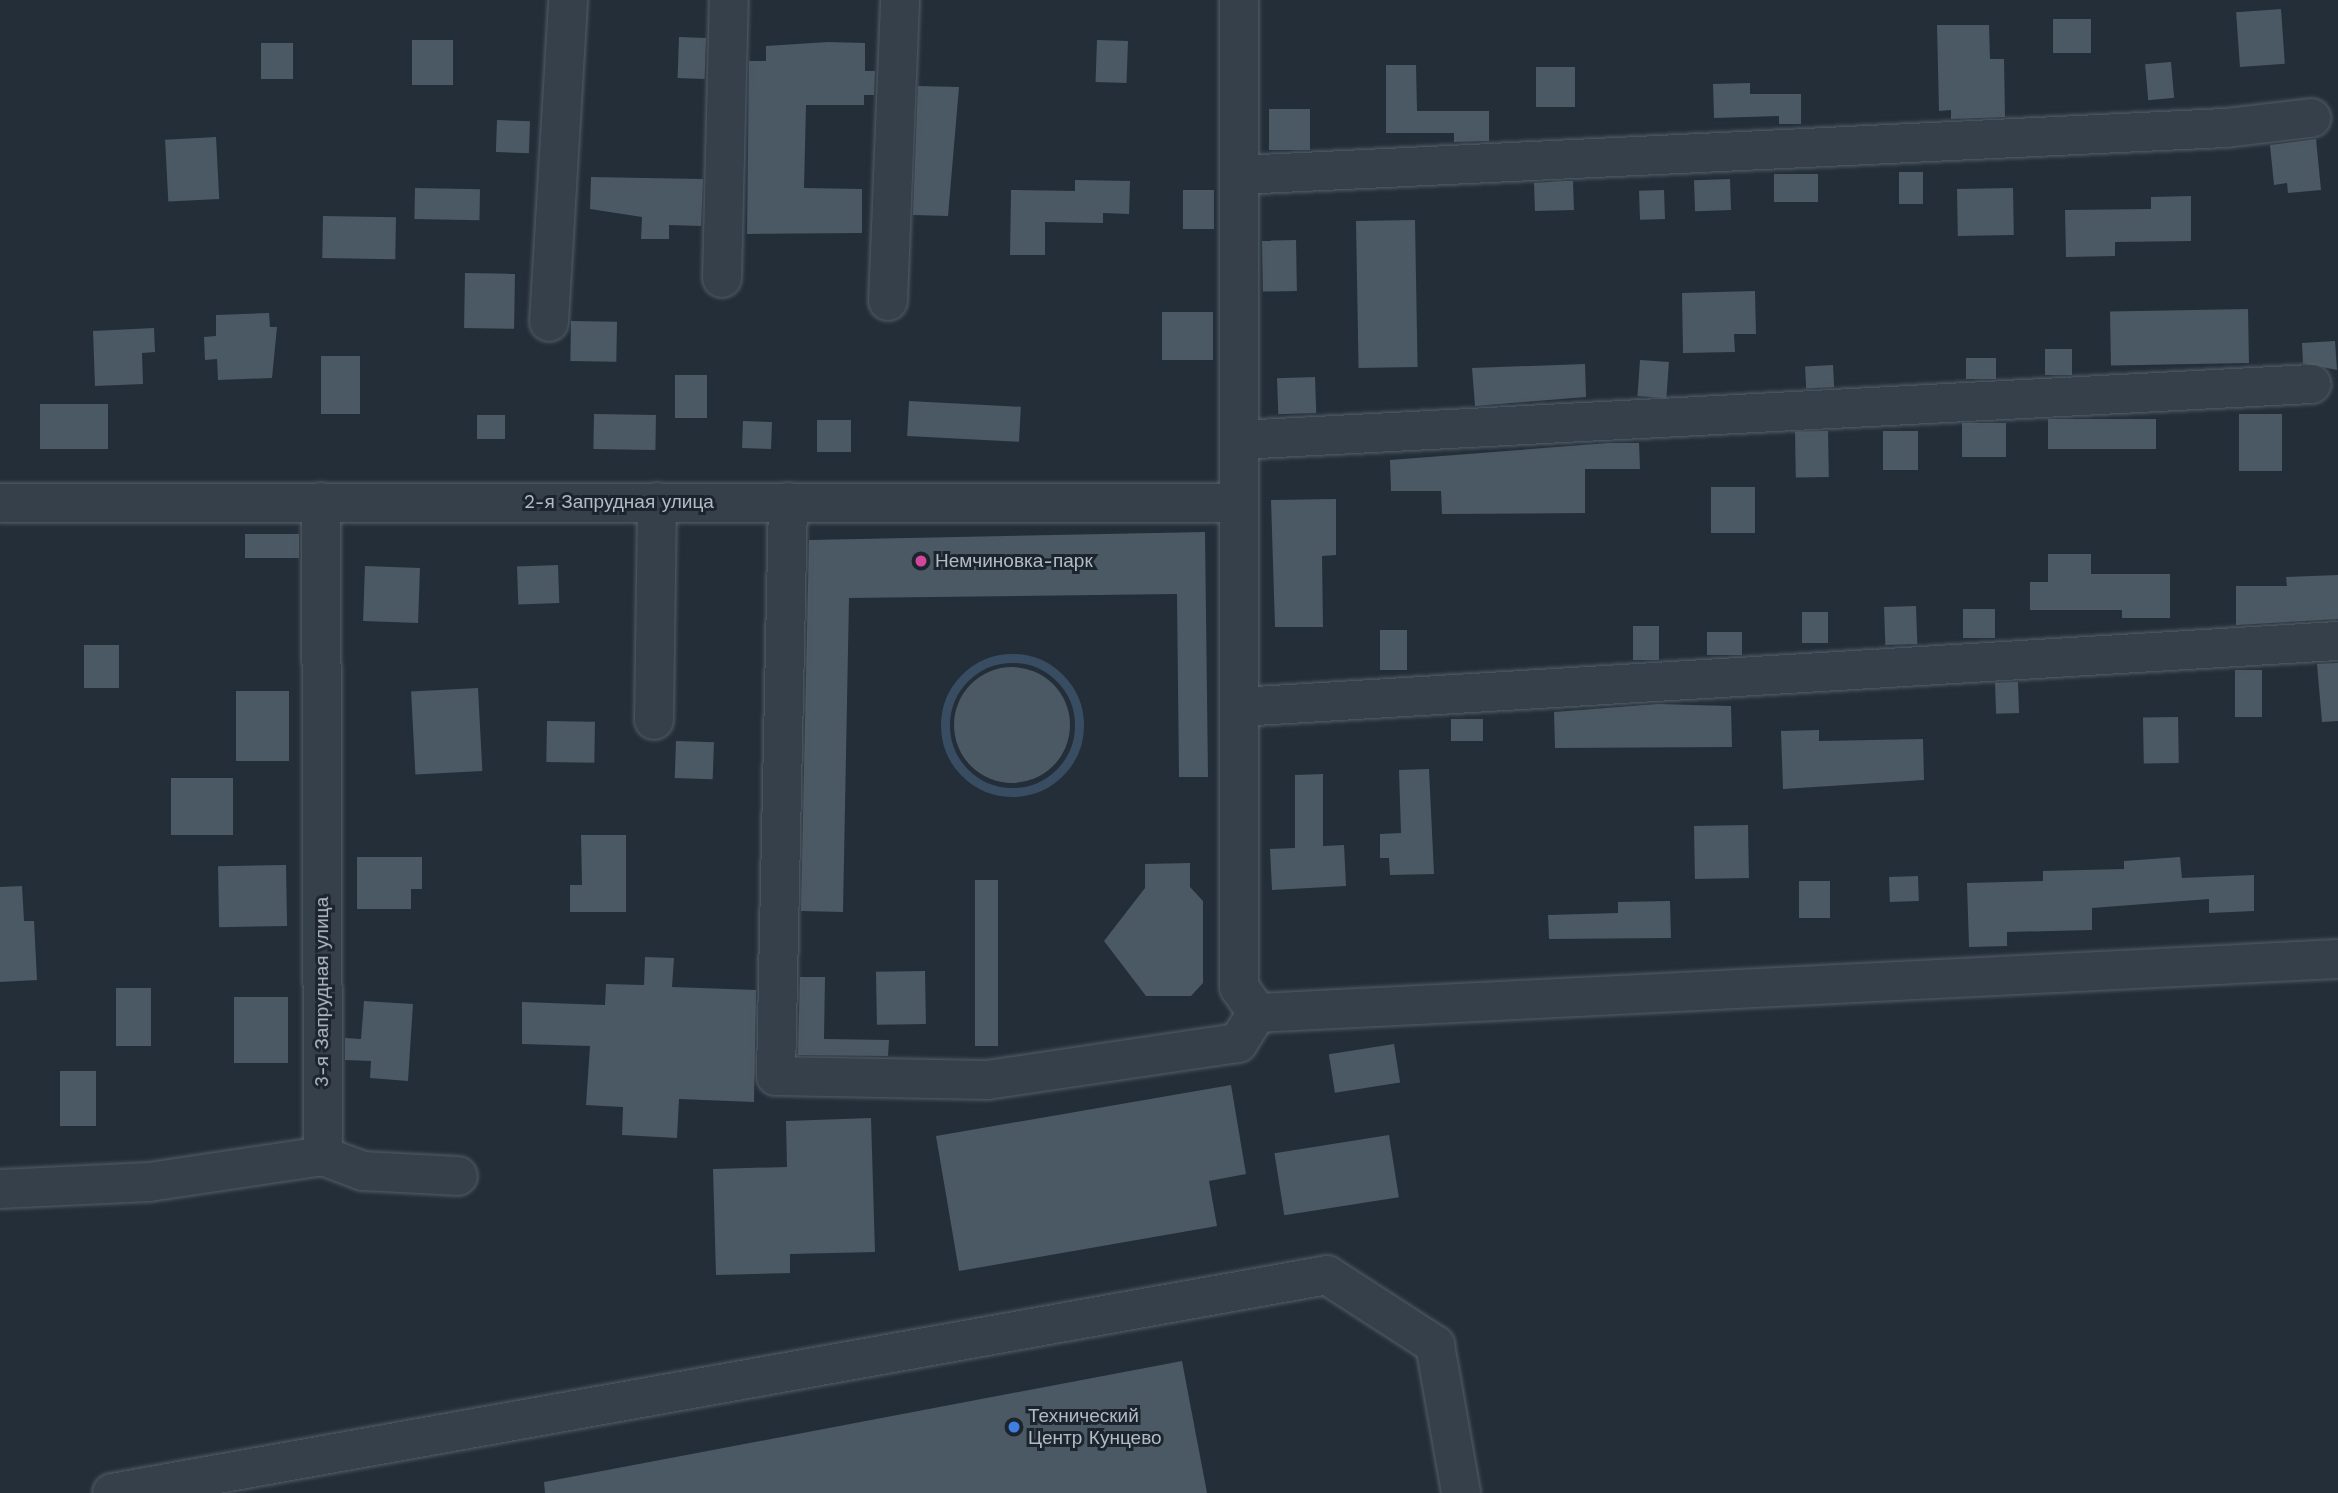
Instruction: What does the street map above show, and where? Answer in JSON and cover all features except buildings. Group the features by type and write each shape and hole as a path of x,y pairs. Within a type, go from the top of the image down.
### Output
{"street":[{"path":"549,322 568,0"},
{"path":"723,278 729,0"},
{"path":"888,301 900,0"},
{"path":"788,502 776,1076 987,1080 1238,1043 1248,1000 1239,708 1239,0"},
{"path":"1239,175 2226,128 2311,118"},
{"path":"1239,440 2312,384"},
{"name":"3-я Запрудная улица","path":"321,502 323,1156"},
{"path":"654,720 657,502"},
{"name":"2-я Запрудная улица","path":"0,503 1238,503"},
{"path":"1239,708 2338,641"},
{"path":"1248,1000 2338,959"},
{"path":"0,1189 162,1181 323,1156 363,1171 458,1176"},
{"path":"112,1493 1327,1275 1435,1345 1461,1493"}],"waterway":[{"path":"1012,658 1038,663 1060,677 1074,699 1079,725 1074,751 1060,773 1038,787 1012,792 986,787 964,773 950,751 945,725 950,699 964,677 986,663 1012,658"}],"place":[{"name":"Немчиновка-парк","path":"921,561"},
{"name":"Технический Центр Кунцево","path":"1014,1427"}]}
